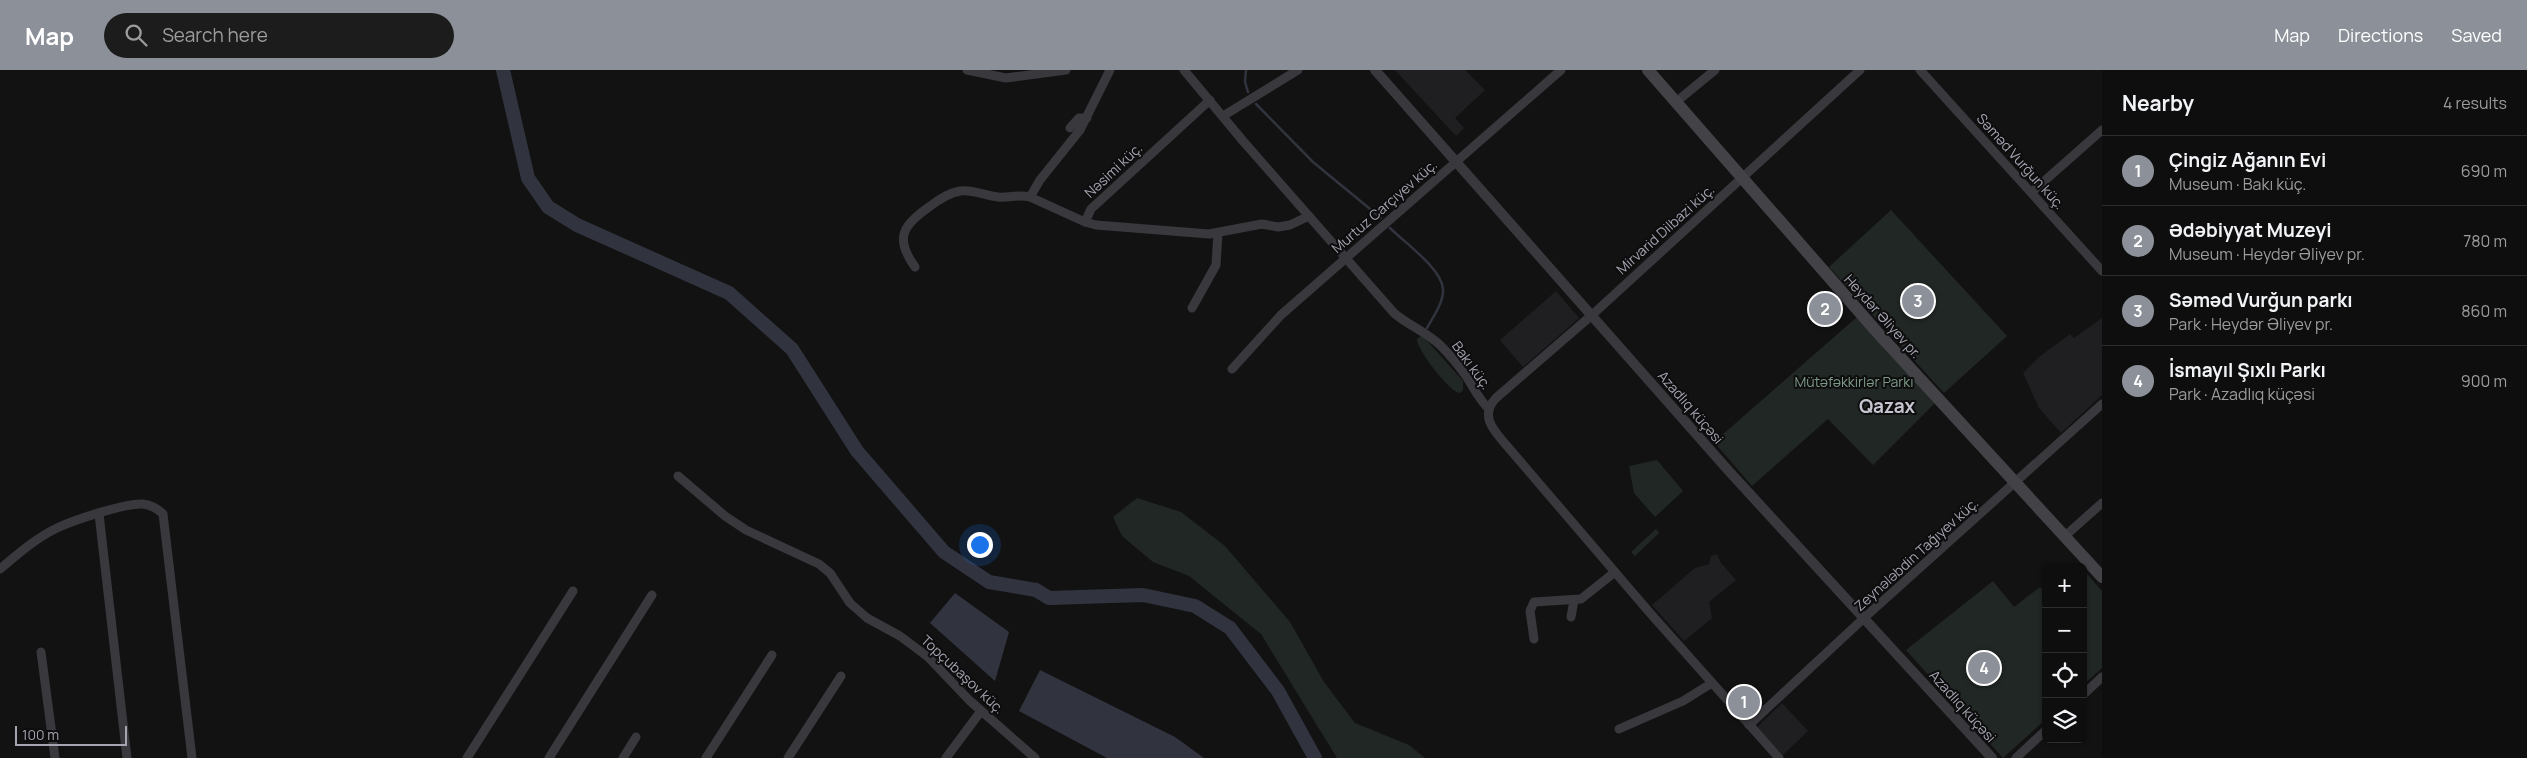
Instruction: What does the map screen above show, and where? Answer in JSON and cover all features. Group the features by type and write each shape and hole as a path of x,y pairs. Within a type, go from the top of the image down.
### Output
{"main road":[{"name":"Heydər Əliyev pr.","path":"1648,70 1877,332 2102,577"}],"street":[{"path":"967,70 1015,78 1066,70"},
{"path":"1030,197 1087,118 1110,70"},
{"name":"Bakı küç.","path":"1184,70 1394,313 1407,323 1422,330 1442,347 1467,377 1478,398 1488,408 1488,420 1495,432 1614,572 1780,758"},
{"path":"1223,116 1298,70"},
{"name":"Azadlıq küçəsi","path":"1375,70 1728,469 1992,758"},
{"name":"Murtuz Carçıyev küç.","path":"1232,369 1281,315 1346,256 1561,70"},
{"path":"1676,102 1715,70"},
{"name":"Mirvarid Dilbazi küç.","path":"1488,408 1496,398 1592,315 1860,70"},
{"name":"Səməd Vurğun küç.","path":"1920,70 2101,267"},
{"name":"Nəsimi küç.","path":"1085,222 1091,209 1210,100"},
{"path":"1070,128 1079,118 1087,118"},
{"path":"2032,192 2102,130"},
{"path":"915,267 904,248 905,227 912,219 937,201 951,194 966,191 1000,197 1030,197 1085,222 1096,225 1195,234 1218,233 1262,224 1278,227 1290,225 1309,216"},
{"path":"1192,308 1216,265 1218,233"},
{"name":"Zeynələbdin Tağıyev küç.","path":"1749,725 1864,618 2102,404"},
{"name":"Topçubaşov küç.","path":"678,476 725,516 746,530 819,564 830,573 850,603 867,618 900,636 923,652 1030,757"},
{"path":"2065,536 2102,503"},
{"path":"0,569 30,545 57,528 134,504 145,504 164,514 192,758"},
{"path":"99,514 126,758"},
{"path":"1534,639 1530,611 1534,602 1574,600 1587,596 1614,572"},
{"path":"467,758 573,591"},
{"path":"549,758 652,595"},
{"path":"1571,617 1574,600"},
{"path":"41,652 55,758"},
{"path":"706,758 772,655"},
{"path":"788,758 841,676"},
{"path":"2087,691 2102,677"},
{"path":"1619,729 1683,701 1712,683"},
{"path":"946,758 981,711"},
{"path":"2016,758 2042,734"},
{"path":"623,758 636,737"}],"shaded area":[{"path":"1395,70 1465,70 1485,90 1455,118 1464,128 1456,136"},
{"path":"1921,287 1928,294 1908,312 1901,305"},
{"path":"1556,291 1579,318 1523,367 1500,340"},
{"path":"2102,318 2102,395 2061,433 2039,408 2023,373 2039,357 2070,334 2074,338"},
{"path":"1717,554 1721,563 1736,580 1709,602 1712,618 1684,641 1652,605 1695,568 1709,564 1711,556"},
{"path":"955,593 1009,632 995,681 930,623"},
{"path":"1040,670 1175,737 1204,758 1107,758 1019,711"},
{"path":"1782,703 1808,731 1783,755 1757,727"}],"green space":[{"path":"1891,210 2007,336 1944,393 1829,267"},
{"name":"Mütəfəkkirlər Parkı","path":"1857,317 1936,402 1873,465 1828,419 1752,486 1714,442"},
{"path":"1422,335 1463,381 1463,390 1460,393 1442,379 1422,352 1417,339"},
{"path":"1657,460 1683,491 1655,517 1634,493 1629,466"},
{"path":"1137,498 1181,512 1225,546 1290,622 1324,682 1355,723 1409,745 1425,758 1337,758 1261,634 1189,576 1153,562 1122,536 1113,517"},
{"path":"1656,529 1659,533 1635,556 1631,552"},
{"path":"2087,574 2102,591 2102,668 2087,681"},
{"path":"1993,581 2014,607 2040,587 2042,589 2042,723 2003,758 1906,650"}],"waterway":[{"path":"503,70 528,178 548,207 577,225 729,293 792,349 857,451 944,552 989,582 1036,590 1049,598 1143,595 1195,606 1230,628 1278,691 1315,758"},
{"path":"1246,70 1245,82 1248,92"},
{"path":"1256,104 1313,162 1381,218"},
{"path":"1390,228 1421,256 1441,281 1443,289 1442,299 1427,328"}],"place":[{"name":"Səməd Vurğun parkı","path":"1918,301"},
{"name":"Ədəbiyyat Muzeyi","path":"1825,309"},
{"name":"İsmayıl Şıxlı Parkı","path":"1984,668"},
{"name":"Çingiz Ağanın Evi","path":"1744,702"}],"district":[{"name":"Qazax","path":"1887,406"}]}
